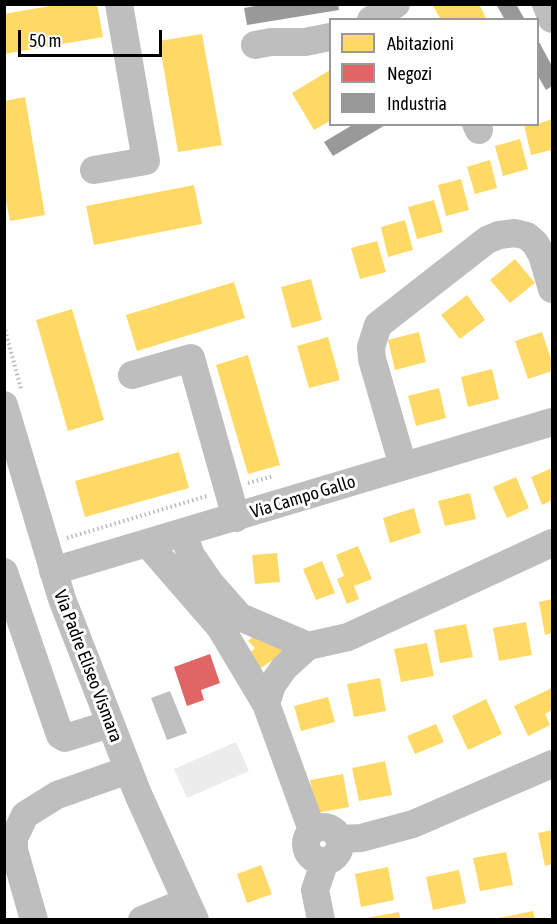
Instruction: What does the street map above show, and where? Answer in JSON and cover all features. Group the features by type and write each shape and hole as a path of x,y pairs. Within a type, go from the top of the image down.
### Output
{"street":[{"path":"94,170 147,161 119,4"},
{"path":"373,18 396,4"},
{"path":"406,4 414,18"},
{"path":"546,4 552,19"},
{"path":"255,45 271,42 305,42 329,37"},
{"path":"403,466 372,359 371,347 378,325 487,240 499,235 515,233 527,236 535,243 542,255 552,289"},
{"path":"132,375 190,358 236,518"},
{"name":"Via Padre Eliseo Vismara","path":"14,399 16,485 53,571 128,770 191,911"},
{"name":"Via Campo Gallo","path":"53,571 552,422"},
{"path":"183,534 191,555 210,583 240,617 308,646"},
{"path":"266,704 272,685 284,668 308,646 348,637 552,543"},
{"path":"148,544 220,627 266,704 312,830 328,827 332,850 315,890 321,920"},
{"path":"4,572 60,735 65,738 110,724"},
{"path":"332,850 361,838 412,824 552,764"},
{"path":"34,920 14,850 14,838 25,815 57,795 128,770"},
{"path":"142,920 191,911"}],"path":[{"path":"4,209 4,221"},
{"path":"4,326 14,399"},
{"path":"60,528 63,540 274,476"}],"shaded area":[{"path":"170,691 187,733 167,740 151,698"},
{"path":"236,742 249,771 187,798 174,769"}],"building: Abitazioni":[{"path":"61,4 97,4 103,37 4,54 4,14"},
{"path":"432,4 479,4 486,18 440,18"},
{"path":"202,34 222,145 178,152 159,41"},
{"path":"329,71 329,122 314,130 292,93"},
{"path":"25,97 45,215 10,221 4,191 4,101"},
{"path":"552,119 552,150 531,155 524,126 539,126 539,124"},
{"path":"520,139 528,169 503,176 495,146"},
{"path":"490,160 497,188 475,194 467,167"},
{"path":"461,179 469,210 446,216 438,185"},
{"path":"194,185 202,224 94,245 86,206"},
{"path":"434,200 443,232 417,239 408,207"},
{"path":"405,220 413,250 388,257 381,227"},
{"path":"377,241 386,272 360,279 351,248"},
{"path":"515,259 535,283 510,303 490,280"},
{"path":"311,279 322,320 292,328 281,287"},
{"path":"234,282 245,318 137,351 126,315"},
{"path":"467,295 485,320 460,339 441,315"},
{"path":"72,309 104,420 68,431 36,320"},
{"path":"419,332 426,362 395,370 388,340"},
{"path":"542,332 552,362 552,371 528,379 515,341"},
{"path":"328,337 340,380 309,388 297,346"},
{"path":"248,355 280,465 248,474 216,365"},
{"path":"492,369 499,399 468,407 461,377"},
{"path":"439,388 446,418 416,426 408,396"},
{"path":"179,452 189,488 85,517 75,481"},
{"path":"552,468 552,500 542,505 531,477"},
{"path":"516,477 529,508 507,518 493,487"},
{"path":"470,493 476,519 445,526 438,501"},
{"path":"414,508 421,533 390,543 383,518"},
{"path":"358,546 372,579 354,586 359,599 347,604 337,579 344,576 336,555"},
{"path":"277,553 280,582 255,584 252,555"},
{"path":"322,561 335,593 316,600 303,569"},
{"path":"552,599 552,633 545,635 539,602"},
{"path":"526,622 532,655 499,661 493,628"},
{"path":"466,624 473,657 440,663 434,630"},
{"path":"258,632 286,651 258,670 246,656 255,648 248,641"},
{"path":"427,643 434,676 401,682 394,649"},
{"path":"380,678 386,711 354,717 347,684"},
{"path":"552,688 552,710 545,714 550,725 528,736 514,706"},
{"path":"328,697 335,722 301,731 294,706"},
{"path":"486,699 502,734 468,750 452,716"},
{"path":"436,724 444,742 415,754 407,736"},
{"path":"385,761 392,795 359,801 352,768"},
{"path":"343,774 349,807 317,813 310,780"},
{"path":"552,830 552,864 545,866 538,833"},
{"path":"506,852 513,885 480,891 473,858"},
{"path":"261,865 272,894 247,903 237,874"},
{"path":"388,867 394,900 361,907 355,874"},
{"path":"459,870 466,903 433,910 426,877"},
{"path":"533,911 535,920 499,920 499,918"},
{"path":"399,912 401,920 366,920 366,918"}],"building: Negozi":[{"path":"210,654 220,683 201,690 204,700 187,706 174,667"}],"building: Industria":[{"path":"266,4 338,4 339,10 247,25 244,8"},
{"path":"496,4 516,4 524,18 504,18"},
{"path":"539,42 552,66 552,86 546,90 539,78"},
{"path":"351,126 384,126 333,156 324,142"}]}
